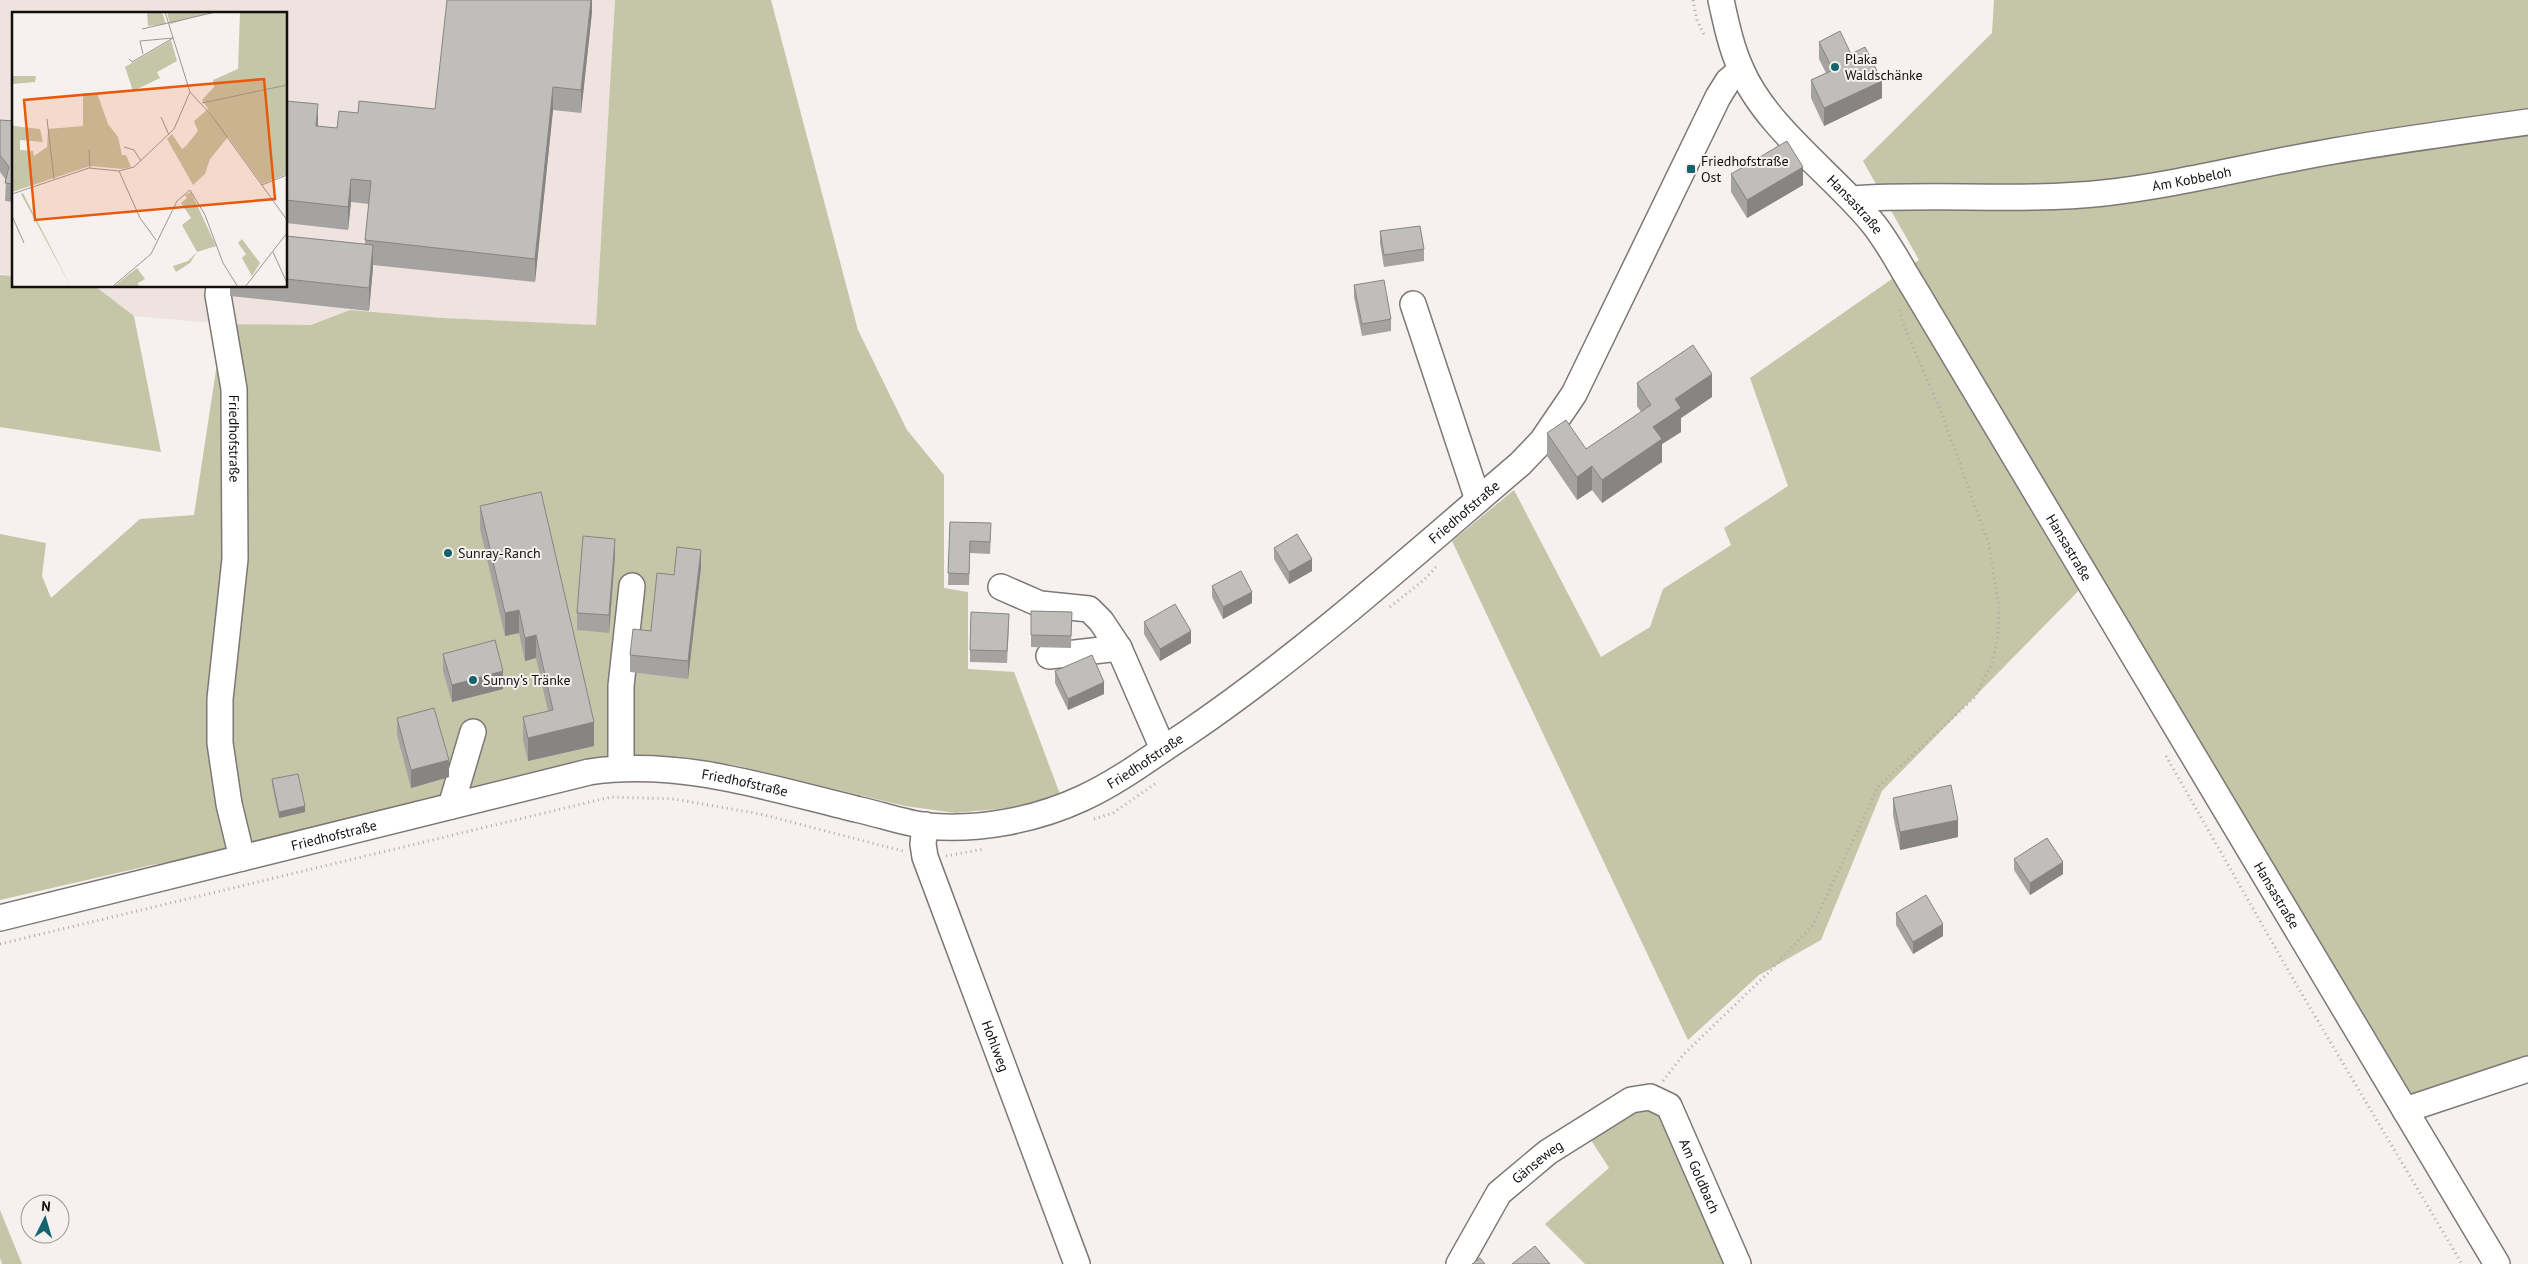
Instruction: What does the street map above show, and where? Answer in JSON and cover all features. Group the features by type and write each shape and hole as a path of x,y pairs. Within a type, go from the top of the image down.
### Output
{"street":[{"name":"Hansastraße","path":"1721,0 1741,70 1770,115 1873,223 1945,336 2497,1264"},
{"name":"Friedhofstraße","path":"0,918 589,772 621,768 673,770 925,825 977,826 1053,810 1082,799 1115,781 1215,714 1324,632 1520,464 1562,416 1718,97 1728,81 1741,70"},
{"name":"Am Kobbeloh","path":"1852,199 1901,196 2046,198 2104,193 2173,183 2334,151 2528,122"},
{"name":"Friedhofstraße","path":"219,288 218,295 234,389 235,540 220,699 220,743 228,796 242,858"},
{"path":"1413,304 1478,500"},
{"path":"621,768 621,686 632,586"},
{"path":"1001,587 1040,604 1089,610 1101,621 1119,648 1163,749"},
{"path":"1049,656 1119,648"},
{"path":"450,806 473,732"},
{"name":"Hohlweg","path":"925,825 923,844 925,857 1077,1264"},
{"path":"2406,1110 2528,1069"},
{"name":"Gänseweg","path":"1459,1264 1499,1193 1548,1152 1631,1100 1650,1097"},
{"name":"Am Goldbach","path":"1650,1097 1669,1106 1738,1264"}],"path":[{"path":"1650,1097 1682,1055 1767,974 1813,925 1878,787 1975,697 1993,662 1998,636 1999,607 1989,546 1942,414 1902,322 1899,305"},
{"path":"0,944 610,797 674,799 760,814 925,857"}],"shaded area":[{"path":"0,0 615,0 596,325 442,318 350,310 311,325 223,324 134,316 98,288 288,288 288,12 12,12 12,276 0,274"}],"green space":[{"path":"615,0 771,0 858,330 907,430 944,475 944,588 968,592 968,669 1014,672 1060,794 1019,807 955,813 905,806 735,765 624,754 527,775 213,854 152,865 0,900 0,534 46,543 42,576 51,598 140,519 194,515 223,324 311,325 350,310 442,318 596,325"},
{"path":"1994,0 2528,0 2528,1061 2411,1098 2098,571 1882,791 1821,940 1759,975 1688,1040 1452,541 1514,490 1601,657 1650,627 1663,589 1731,545 1724,528 1788,486 1750,378 1919,260 1863,161 1992,33"},
{"path":"0,275 12,276 12,288 98,288 134,316 161,452 0,427"},
{"path":"1637,1107 1658,1113 1725,1264 1585,1264 1545,1224 1609,1168 1589,1137"},
{"path":"0,1210 22,1264 2,1264 0,1258"}],"building":[{"path":"447,0 591,0 581,90 553,87 535,259 365,240 371,181 351,179 348,207 288,200 288,101 318,104 316,126 337,128 339,111 358,113 359,101 435,109"},
{"path":"1840,31 1851,54 1865,47 1882,81 1824,108 1811,80 1833,70 1819,42"},
{"path":"0,120 12,121 12,184 5,183 9,167 0,155"},
{"path":"1787,141 1803,167 1747,200 1731,174"},
{"path":"1420,226 1424,249 1384,255 1380,231"},
{"path":"288,236 373,245 369,288 288,279"},
{"path":"1384,280 1391,319 1362,324 1354,285"},
{"path":"1693,345 1712,374 1675,399 1681,408 1653,427 1662,439 1602,480 1592,466 1577,477 1547,433 1566,420 1586,449 1651,405 1637,383"},
{"path":"541,492 594,722 528,738 523,717 553,710 536,635 525,638 519,610 505,613 480,506"},
{"path":"950,522 991,523 990,542 970,541 969,574 948,573"},
{"path":"1297,534 1312,559 1289,572 1274,548"},
{"path":"583,536 615,539 609,615 577,613"},
{"path":"677,547 701,550 688,661 630,655 633,629 651,631 657,573 674,575"},
{"path":"1241,571 1252,592 1223,607 1212,586"},
{"path":"1175,604 1191,631 1160,649 1144,622"},
{"path":"1031,611 1072,612 1071,636 1031,635"},
{"path":"971,612 1009,614 1007,651 970,650"},
{"path":"495,640 503,671 452,685 443,654"},
{"path":"1092,655 1104,682 1068,699 1055,671"},
{"path":"434,708 449,760 411,770 397,718"},
{"path":"298,774 305,806 279,812 272,779"},
{"path":"1951,785 1958,820 1900,832 1893,798"},
{"path":"2047,838 2063,862 2030,883 2014,859"},
{"path":"1926,895 1943,924 1913,942 1896,913"},
{"path":"1535,1246 1550,1264 1512,1264"},
{"path":"1480,1258 1485,1264 1472,1264"}],"place":[{"name":"Plaka Waldschänke","path":"1835,67"},
{"name":"Friedhofstraße Ost","path":"1691,169"},
{"name":"Sunray-Ranch","path":"448,553"},
{"name":"Sunny's Tränke","path":"473,680"}]}
